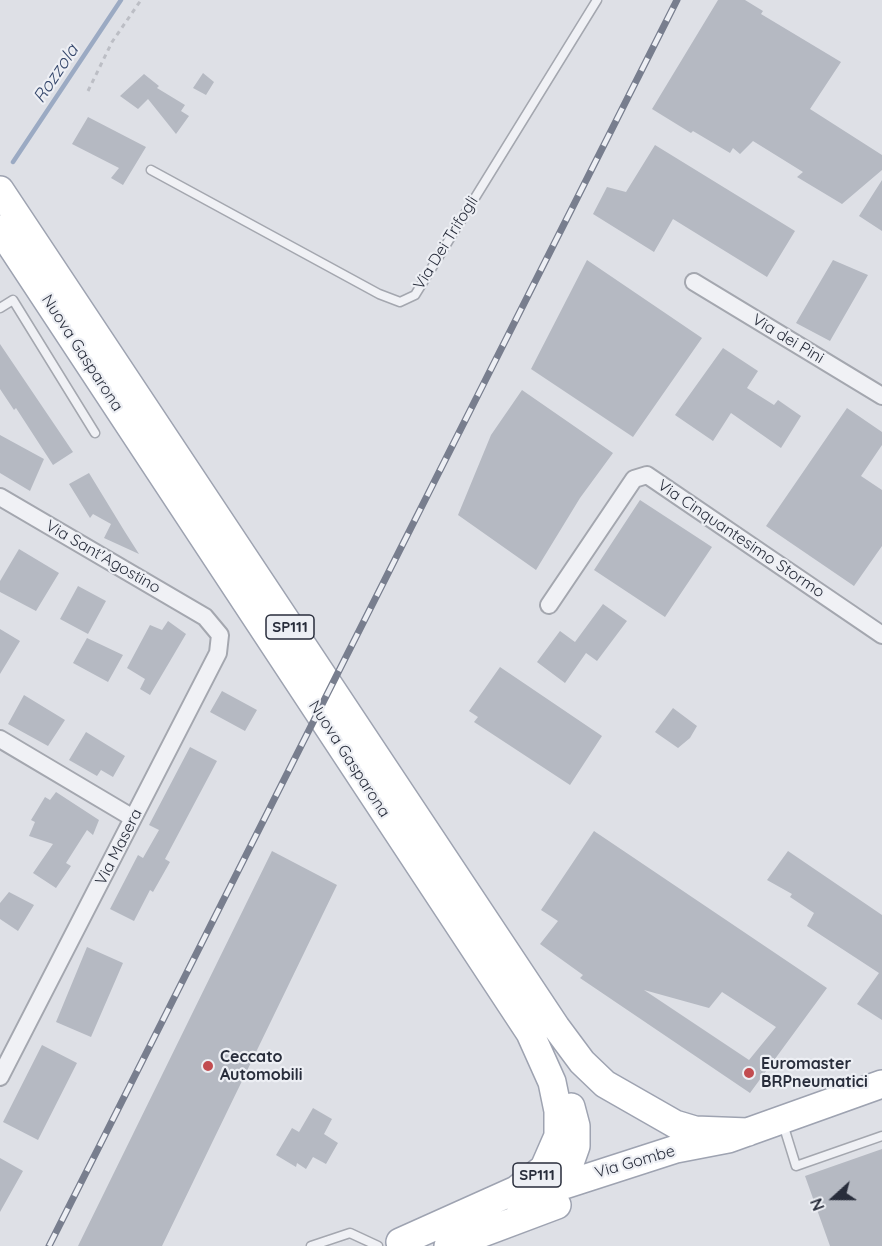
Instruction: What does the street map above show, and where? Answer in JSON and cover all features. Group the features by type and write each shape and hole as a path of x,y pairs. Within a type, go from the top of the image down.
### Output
{"main road":[{"name":"Nuova Gasparona","path":"0,190 556,1027 582,1062 605,1084 675,1124 695,1130 738,1135"},
{"name":"Nuova Gasparona","path":"0,229 530,1033 552,1082 558,1111 558,1136 544,1168 516,1190 390,1245"},
{"name":"SP111","path":"530,1033 561,1077 570,1100 576,1126 573,1159 563,1183"},
{"name":"Via Gombe","path":"390,1245 563,1183 675,1149 738,1135 882,1084"},
{"path":"447,1246 738,1135"},
{"path":"504,1225 536,1206 563,1183"}],"street":[{"name":"Via dei Pini","path":"694,282 882,396"},
{"name":"Via Cinquantesimo Stormo","path":"549,605 634,479 647,475 882,635"},
{"name":"Via Sant'Agostino","path":"0,497 205,617"},
{"name":"Via Masera","path":"0,1077 219,653 220,635 205,617"},
{"path":"0,739 133,818"}],"lane":[{"name":"Via Dei Trifogli","path":"151,170 379,294 400,302 415,295 597,0"},
{"path":"0,308 12,300 95,433"},
{"path":"782,1120 796,1166 882,1136"},
{"path":"311,1246 350,1233 390,1245"}],"path":[{"path":"88,91 112,42 141,0"}],"building":[{"path":"718,0 745,0 763,11 761,14 841,62 810,109 882,155 882,170 842,204 797,177 803,172 753,141 740,154 733,148 730,153 652,109"},
{"path":"203,73 214,82 206,95 193,88"},
{"path":"144,74 159,86 157,88 185,105 181,111 189,116 176,134 148,99 138,109 120,96"},
{"path":"88,117 146,147 123,185 111,178 119,168 72,144"},
{"path":"655,145 795,231 767,277 673,219 654,252 593,214 607,187 626,192"},
{"path":"882,180 882,231 859,216"},
{"path":"587,260 702,338 633,437 531,369"},
{"path":"833,260 868,275 830,341 796,323"},
{"path":"0,344 73,452 53,465 16,408 14,410 0,389"},
{"path":"723,348 758,371 747,388 774,405 778,400 801,416 781,448 731,413 713,441 675,415"},
{"path":"522,390 613,453 580,498 536,570 458,515 491,435"},
{"path":"847,408 882,432 882,445 861,476 882,490 882,546 854,586 766,526"},
{"path":"0,435 44,459 30,491 0,473"},
{"path":"89,473 139,554 104,538 111,524 93,514 90,518 69,484"},
{"path":"640,500 712,547 665,617 594,570"},
{"path":"19,549 59,573 36,611 0,592 0,581"},
{"path":"78,586 106,601 88,634 60,619"},
{"path":"603,604 627,621 597,661 586,653 565,683 537,662 560,631 575,642"},
{"path":"168,621 186,634 150,695 140,689 145,679 127,668 150,625 162,630"},
{"path":"0,629 20,641 0,674"},
{"path":"87,638 123,655 108,682 73,663"},
{"path":"500,667 602,736 570,785 474,722 478,717 469,711"},
{"path":"222,691 257,710 245,731 210,712"},
{"path":"24,695 65,720 48,746 8,724"},
{"path":"673,708 697,726 690,738 678,748 655,732"},
{"path":"86,732 125,756 113,777 101,770 97,776 69,760"},
{"path":"190,747 217,761 165,859 170,862 153,892 150,890 134,921 110,909 138,855 143,858 159,830 149,825"},
{"path":"56,792 99,820 93,835 87,830 66,863 71,866 56,888 33,873 53,844 29,836 35,822 31,820 45,797 50,800"},
{"path":"594,831 827,988 750,1093 580,978 583,975 540,944 558,921 541,910","holes":["644,990 709,1008 722,992 776,1027 749,1060"]},
{"name":"Ceccato Automobili","path":"272,851 337,885 162,1246 78,1246"},
{"path":"788,851 882,915 882,1020 857,1004 879,973 807,926 814,913 790,897 792,894 767,880"},
{"path":"9,892 34,905 18,931 0,919 0,903"},
{"path":"87,947 123,963 91,1037 56,1022"},
{"path":"42,1045 77,1063 38,1140 3,1122"},
{"path":"313,1108 332,1119 324,1134 338,1143 326,1164 313,1157 306,1169 297,1163 296,1167 276,1155 292,1128 299,1132"},
{"path":"882,1149 882,1246 830,1246 805,1176"},
{"path":"0,1158 23,1171 0,1212"}],"waterway":[{"name":"Rozzola","path":"13,162 121,0"}],"railway":[{"path":"49,1246 677,0"}],"place":[{"name":"Ceccato Automobili","path":"208,1066"},
{"name":"Euromaster BRPneumatici","path":"749,1073"}]}
